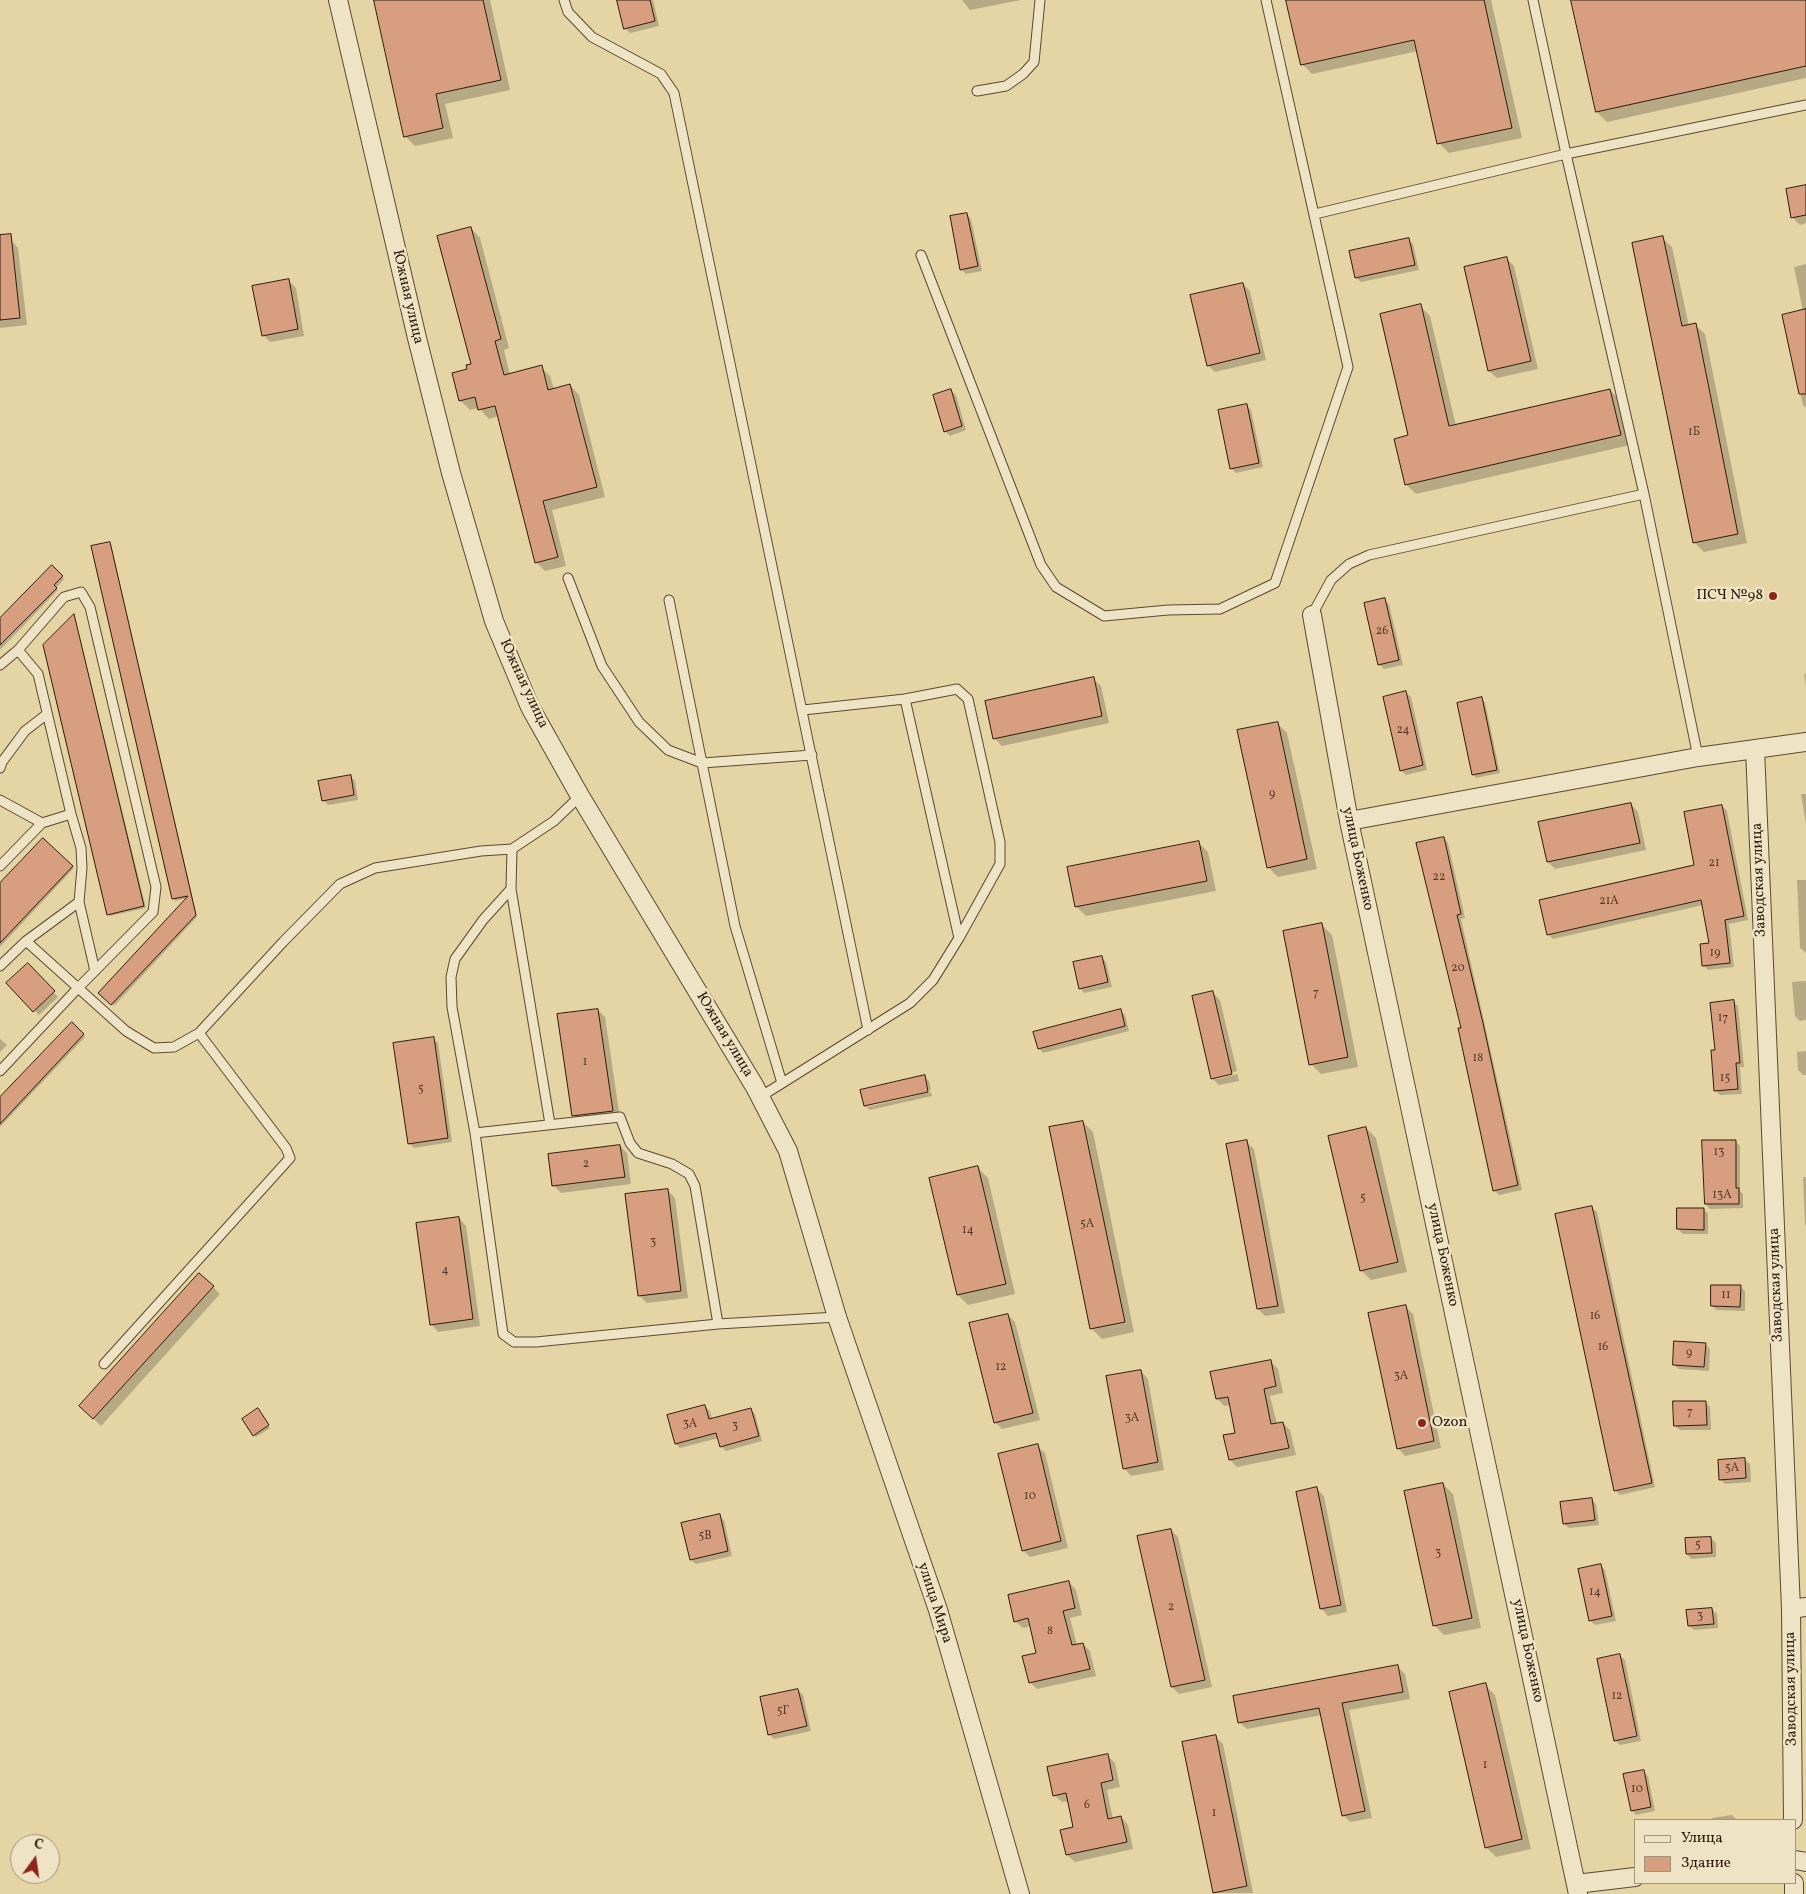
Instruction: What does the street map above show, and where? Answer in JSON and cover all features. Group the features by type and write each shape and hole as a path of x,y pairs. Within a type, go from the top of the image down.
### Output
{"street":[{"name":"Южная улица","path":"338,0 416,338 451,473 494,621 530,707 580,796 760,1097 788,1151 836,1317"},
{"name":"улица Боженко","path":"1312,615 1349,822 1577,1889"},
{"path":"1349,822 1698,757 1806,742"},
{"name":"Заводская улица","path":"1755,749 1798,1608 1793,1819"},
{"name":"улица Мира","path":"836,1317 938,1610 1020,1894"},
{"path":"1577,1889 1634,1877"}],"lane":[{"path":"564,0 568,12 592,37 662,74 674,93 868,1030"},
{"path":"976,91 1006,86 1023,74 1034,62 1040,0"},
{"path":"920,255 1041,565 1056,587 1104,616 1168,610 1220,609 1275,582 1348,367 1266,0"},
{"path":"1533,0 1566,154 1644,494 1698,757"},
{"path":"1315,214 1566,154 1806,105"},
{"path":"1312,615 1331,580 1349,564 1369,555 1644,494"},
{"path":"568,578 602,666 639,722 668,750 702,763 812,755"},
{"path":"0,665 18,650 64,598 81,592 90,607 156,887 153,912 0,1071"},
{"path":"669,600 735,926 782,1083"},
{"path":"18,650 38,674 71,814 81,848 82,868 79,902 95,971"},
{"path":"760,1097 910,1003 933,980 960,938 1000,864 1000,842 968,700 957,690 905,699 803,710"},
{"path":"905,699 960,938"},
{"path":"0,768 2,762 24,731 47,714"},
{"path":"26,941 126,1031 154,1048 174,1047 198,1033 340,884 374,868 512,849 554,821 580,796"},
{"path":"0,800 42,823"},
{"path":"0,866 42,823 71,814"},
{"path":"512,849 511,889 550,1124"},
{"path":"511,889 483,920 455,959 451,977 452,1007 475,1133 503,1334 514,1342 536,1342 718,1324 836,1317"},
{"path":"0,966 26,941 79,902"},
{"path":"104,1364 290,1158 286,1148 198,1033"},
{"path":"475,1133 620,1117 630,1143 638,1153 672,1164 689,1174 695,1186 718,1324"}],"building":[{"path":"374,0 483,0 501,80 436,94 443,128 404,137"},
{"path":"617,0 650,0 655,21 624,29"},
{"path":"1286,0 1484,0 1512,128 1437,144 1414,40 1301,65"},
{"path":"1571,0 1806,0 1806,66 1596,112"},
{"path":"1806,185 1806,215 1791,218 1786,189"},
{"path":"967,213 978,266 960,270 950,216"},
{"path":"471,227 501,339 495,341 504,375 542,365 548,390 570,384 597,487 543,501 558,557 535,563 495,406 478,410 475,397 459,401 452,373 467,369 466,365 471,364 437,236"},
{"path":"11,234 20,318 0,320 0,235"},
{"path":"1663,236 1682,326 1696,323 1738,534 1693,543 1632,243"},
{"path":"1409,238 1415,265 1355,278 1349,251"},
{"path":"1507,257 1531,361 1488,371 1464,267"},
{"path":"289,279 298,329 262,336 252,286"},
{"path":"1243,283 1260,353 1207,366 1190,295"},
{"path":"1421,304 1449,426 1610,389 1621,435 1405,485 1394,439 1408,435 1380,314"},
{"path":"1806,309 1806,394 1799,394 1782,315"},
{"path":"951,389 962,426 944,432 933,395"},
{"path":"1247,404 1259,463 1230,469 1218,410"},
{"path":"110,542 196,915 111,1005 98,993 188,896 172,899 91,546"},
{"path":"52,565 63,576 54,585 57,588 0,645 0,618"},
{"path":"1385,598 1399,660 1378,665 1364,603"},
{"path":"74,614 144,906 107,915 43,645"},
{"path":"1094,677 1102,716 993,739 985,701"},
{"path":"1406,691 1423,765 1400,771 1383,697"},
{"path":"1482,697 1497,770 1472,775 1457,703"},
{"path":"1278,722 1307,859 1267,868 1237,730"},
{"path":"351,775 354,795 322,801 318,781"},
{"path":"1631,803 1640,843 1547,862 1538,822"},
{"path":"1722,805 1744,916 1725,920 1730,963 1702,966 1700,944 1709,943 1701,900 1547,935 1539,900 1694,865 1684,812"},
{"path":"1444,837 1461,914 1457,915 1483,1023 1518,1185 1493,1191 1458,1028 1461,1028 1416,843"},
{"path":"43,838 73,866 0,943 0,883"},
{"path":"1199,841 1207,881 1075,907 1067,867"},
{"path":"1322,923 1348,1057 1309,1065 1283,931"},
{"path":"1102,956 1108,982 1079,989 1073,962"},
{"path":"28,963 55,991 33,1012 6,983"},
{"path":"1213,991 1232,1074 1211,1079 1192,996"},
{"path":"1734,1000 1740,1063 1736,1063 1738,1089 1714,1091 1711,1050 1715,1050 1710,1003"},
{"path":"598,1009 613,1111 572,1116 557,1014"},
{"path":"1121,1009 1125,1026 1038,1049 1033,1032"},
{"path":"72,1022 84,1034 0,1124 0,1097"},
{"path":"434,1037 448,1138 408,1144 393,1043"},
{"path":"925,1075 928,1092 864,1106 860,1090"},
{"path":"1083,1121 1125,1322 1090,1329 1049,1127"},
{"path":"1366,1127 1398,1262 1360,1271 1328,1136"},
{"path":"1247,1140 1278,1306 1257,1309 1226,1144"},
{"path":"1702,1140 1736,1140 1736,1188 1739,1188 1739,1204 1705,1204"},
{"path":"620,1145 625,1177 552,1186 548,1154"},
{"path":"978,1166 1006,1284 957,1295 929,1178"},
{"path":"668,1189 681,1291 638,1296 625,1194"},
{"path":"1592,1206 1652,1483 1614,1491 1555,1214"},
{"path":"1677,1208 1704,1208 1704,1230 1677,1229"},
{"path":"459,1217 473,1319 430,1325 416,1223"},
{"path":"199,1273 214,1286 93,1419 79,1406"},
{"path":"1711,1285 1741,1285 1740,1307 1711,1306"},
{"path":"1406,1305 1434,1441 1397,1449 1368,1313"},
{"path":"1008,1314 1033,1413 994,1423 969,1323"},
{"path":"1674,1341 1706,1343 1704,1367 1673,1365"},
{"path":"1271,1360 1276,1386 1264,1389 1271,1424 1283,1422 1289,1448 1229,1460 1223,1435 1235,1433 1228,1397 1216,1399 1210,1372"},
{"path":"1141,1370 1158,1462 1123,1469 1106,1376"},
{"path":"1673,1401 1706,1401 1707,1425 1674,1426"},
{"path":"705,1405 709,1419 751,1408 759,1436 720,1447 716,1433 675,1444 667,1415"},
{"path":"258,1408 269,1425 253,1436 242,1419"},
{"path":"1038,1444 1061,1541 1022,1551 998,1454"},
{"path":"1745,1458 1746,1478 1719,1480 1718,1460"},
{"path":"1443,1483 1472,1618 1433,1626 1404,1491"},
{"path":"1317,1487 1341,1605 1320,1609 1296,1492"},
{"path":"1592,1498 1595,1520 1563,1524 1560,1502"},
{"path":"720,1514 728,1551 690,1560 681,1523"},
{"path":"1171,1529 1205,1680 1171,1687 1137,1536"},
{"path":"1711,1537 1712,1553 1686,1554 1685,1538"},
{"path":"1601,1564 1612,1616 1589,1621 1578,1569"},
{"path":"1069,1581 1075,1608 1063,1611 1072,1645 1083,1643 1090,1669 1029,1683 1022,1656 1036,1653 1028,1618 1014,1622 1008,1595"},
{"path":"1712,1608 1714,1624 1688,1626 1686,1610"},
{"path":"1620,1654 1637,1736 1614,1741 1597,1659"},
{"path":"1398,1665 1403,1692 1342,1703 1365,1811 1342,1816 1319,1708 1238,1723 1233,1696"},
{"path":"1486,1683 1522,1839 1485,1848 1449,1692"},
{"path":"798,1689 807,1726 768,1735 760,1697"},
{"path":"1216,1735 1247,1886 1213,1893 1182,1742"},
{"path":"1108,1754 1113,1780 1101,1783 1108,1819 1121,1816 1127,1842 1066,1855 1060,1830 1073,1827 1066,1793 1053,1796 1047,1767"},
{"path":"1644,1770 1651,1807 1631,1811 1623,1774"}],"place":[{"name":"ПСЧ №98","path":"1773,596"},
{"name":"Ozon","path":"1422,1423"}]}
